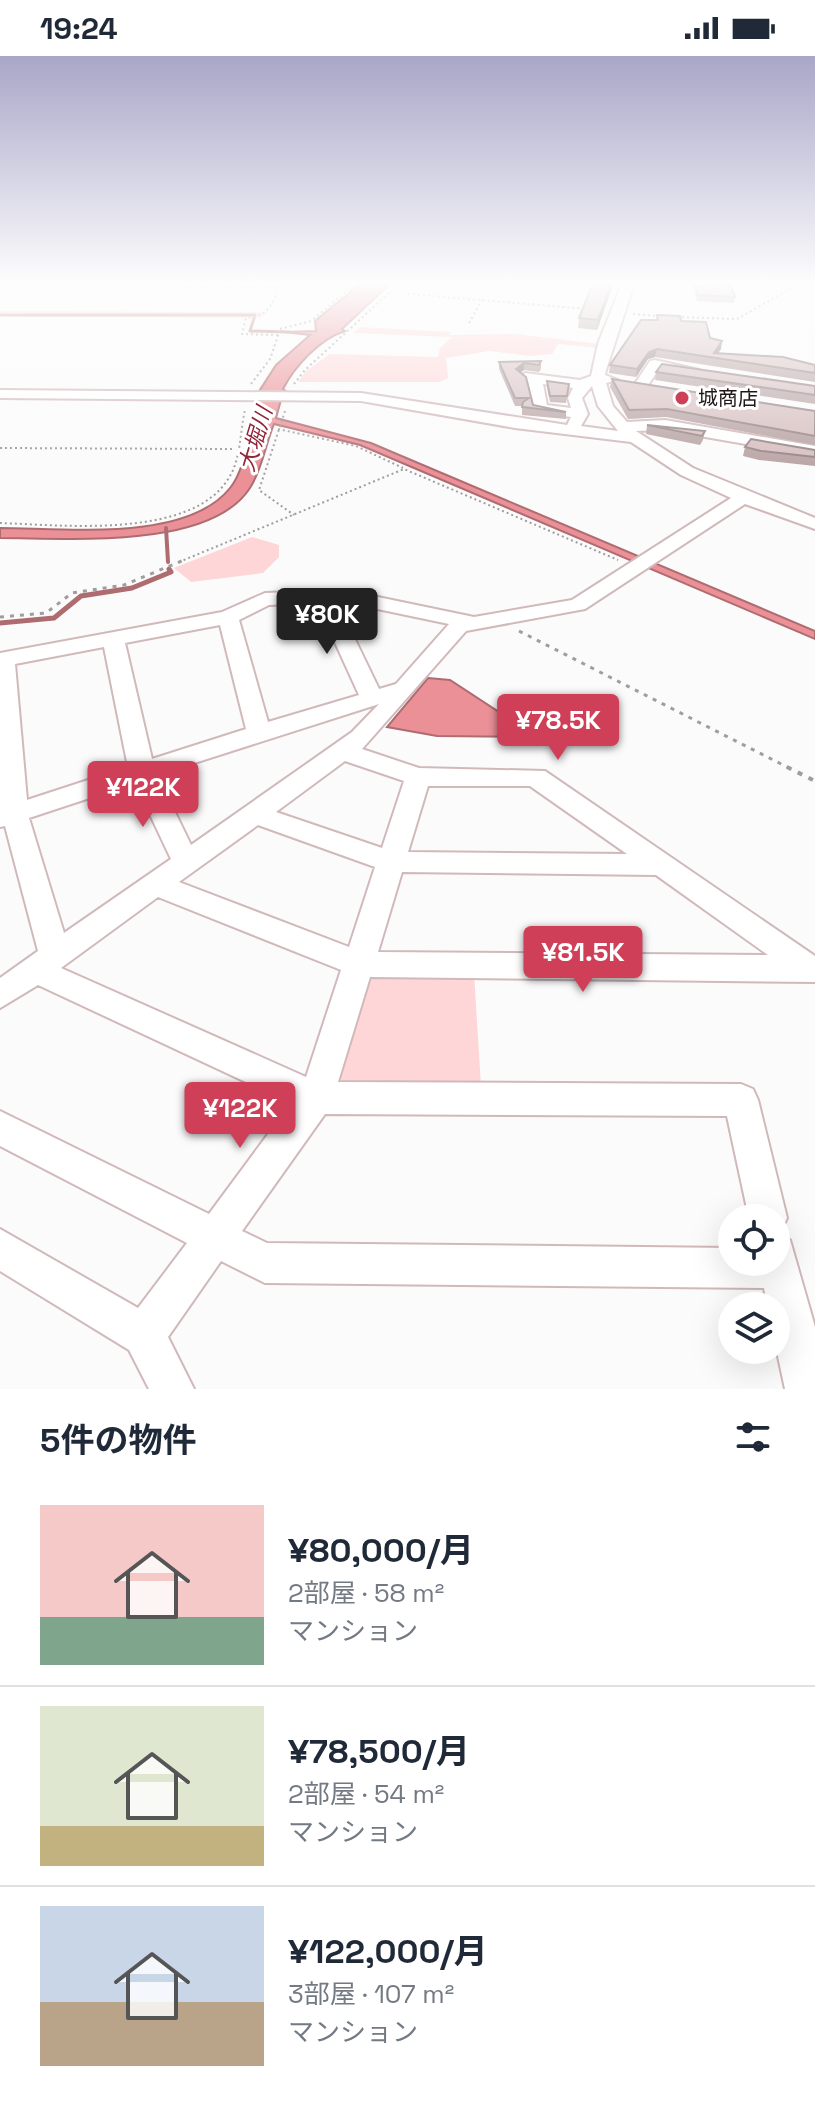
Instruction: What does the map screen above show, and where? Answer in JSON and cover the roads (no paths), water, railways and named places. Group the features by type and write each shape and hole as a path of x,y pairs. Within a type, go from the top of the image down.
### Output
{"street":[{"path":"609,343 598,378 605,403 631,432 669,462 744,497 815,524"},
{"path":"631,432 653,402 655,364 702,371"},
{"path":"580,414 540,409 530,378 582,385 598,378 724,430 808,450 810,427"},
{"path":"571,431 580,414 575,398 582,385"},
{"path":"0,394 289,394 380,399 571,431 631,432"},
{"path":"744,497 578,605 468,622 357,598 265,599 228,617 2,660 7,816 45,963 316,1098 741,1100 765,1204"},
{"path":"324,596 371,696"},
{"path":"228,617 259,733"},
{"path":"0,995 344,752 373,728 451,632 468,622"},
{"path":"113,637 142,771 186,862"},
{"path":"7,816 371,696 404,689"},
{"path":"344,752 418,777 536,777 812,970"},
{"path":"144,1335 316,1098 418,777"},
{"path":"255,814 392,862 661,865"},
{"path":"154,884 358,964 812,970"},
{"path":"0,1128 265,1263 718,1261"},
{"path":"0,1249 144,1335 172,1389"},
{"path":"783,1276 806,1347 807,1389"}],"water":[{"name":"大堀川","path":"301,343 322,343 294,371 283,389 287,392 283,393 276,418 371,443 815,631 815,639 360,445 274,424 250,488 231,508 204,522 171,531 98,539 0,538 0,528 89,530 155,525 210,506 236,479 258,402 256,396 276,365"},
{"path":"428,678 450,680 537,737 437,736 387,727"}],"waterway":[{"path":"166,528 168,562"},
{"path":"0,623 54,618 81,596 132,588 171,572 169,569"}],"place":[{"name":"城商店","path":"682,398"}]}
